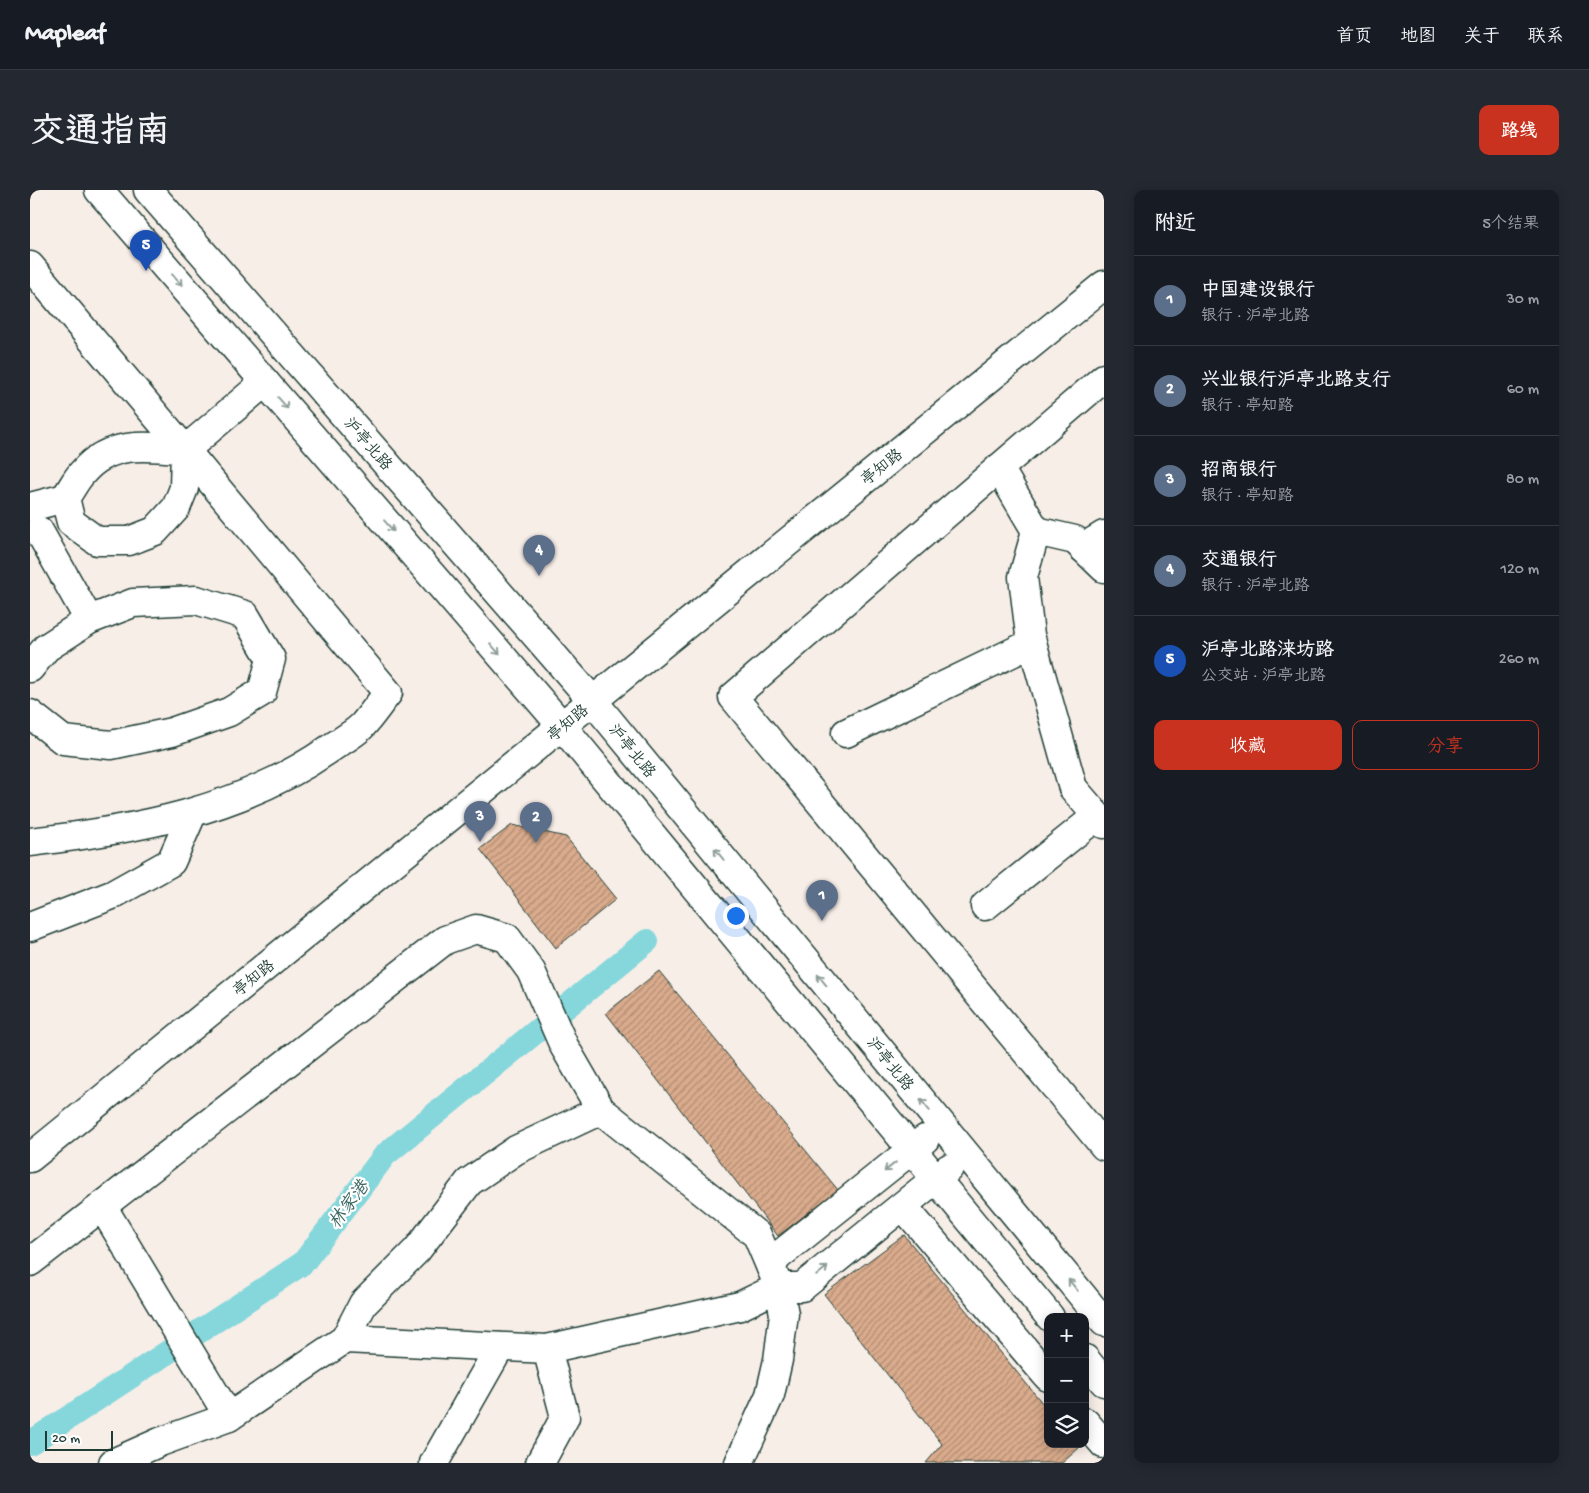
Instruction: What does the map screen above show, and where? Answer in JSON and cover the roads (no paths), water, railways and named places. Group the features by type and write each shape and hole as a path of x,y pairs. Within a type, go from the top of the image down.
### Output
{"street":[{"path":"99,190 562,726 1047,1313"},
{"name":"沪亭北路","path":"148,190 592,701 1104,1322"},
{"path":"30,266 388,693 361,727 316,758 268,785 192,814 100,834 30,842"},
{"name":"亭知路","path":"30,1158 1104,286"},
{"path":"1104,378 733,697 1104,1146"},
{"path":"89,620 33,524 68,510 82,472 102,455 140,445 185,450 265,382"},
{"path":"68,510 97,542 129,541 155,531 176,508 184,488 185,450"},
{"path":"985,906 1101,820 1073,788 1032,643 1023,577 1036,531 999,468"},
{"path":"1036,531 1075,540 1094,541 1104,568"},
{"path":"30,668 46,648 89,620 134,603 196,600 245,614 271,659 262,692 229,712 182,728 111,745 63,740 30,714"},
{"path":"846,732 1032,643"},
{"path":"30,927 112,895 171,862 192,814"},
{"path":"30,1262 445,940 476,929 507,938 531,971 564,1046 601,1110 757,1236 775,1278 784,1314 778,1360 770,1396 739,1463"},
{"path":"113,1463 160,1442 229,1417 345,1339 363,1304 417,1250 469,1182 516,1150 601,1110"},
{"path":"345,1339 547,1349 740,1306 775,1278 777,1257 942,1125"},
{"path":"775,1278 802,1287 966,1154"},
{"path":"102,1206 229,1417"},
{"path":"908,1212 1044,1373"},
{"path":"434,1463 500,1347"},
{"path":"540,1463 565,1417 547,1349"},
{"path":"1089,1364 1104,1382"},
{"path":"1089,1427 1104,1444"},
{"path":"1096,1463 1104,1456"}],"waterway":[{"name":"林家港","path":"30,1443 303,1263 385,1155 647,941"}],"place":[{"name":"沪亭北路涞坊路","path":"146,271"},
{"name":"交通银行","path":"539,576"},
{"name":"招商银行","path":"480,842"},
{"name":"兴业银行沪亭北路支行","path":"536,843"},
{"name":"中国建设银行","path":"822,921"}]}
